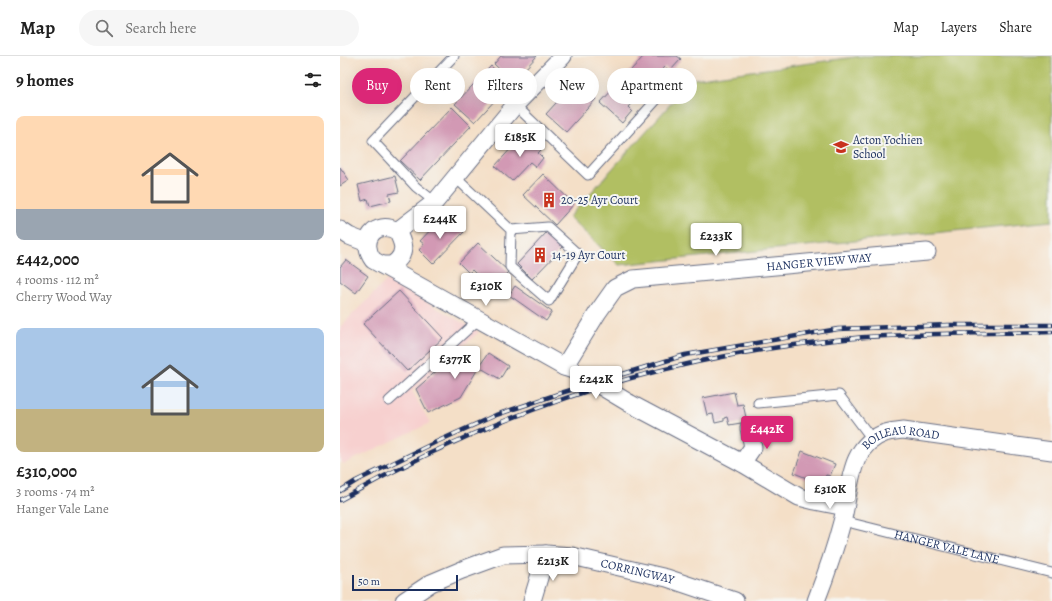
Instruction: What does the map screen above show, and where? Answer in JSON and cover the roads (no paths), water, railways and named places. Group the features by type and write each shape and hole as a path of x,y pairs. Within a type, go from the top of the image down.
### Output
{"street":[{"path":"396,231 435,202 515,106 563,56"},
{"path":"384,226 390,227 396,231 401,239 403,253 400,257 387,265 373,260 367,251 367,243 369,237 374,231 384,226"},
{"path":"340,230 349,236 367,243"},
{"name":"HANGER VIEW WAY","path":"571,370 598,312 615,288 632,279 928,252"},
{"name":"HANGER VALE LANE","path":"387,265 478,320 742,463 799,497 815,501 844,514"},
{"path":"742,463 753,447 749,428"},
{"name":"BOILEAU ROAD","path":"816,601 829,567 844,514 852,469 858,456 872,439 886,432 903,430 1052,451"},
{"path":"532,601 546,554"},
{"name":"CORRINGWAY","path":"404,601 431,583 503,555 546,554 572,556 667,578 735,601"}],"lane":[{"path":"435,202 416,187 373,141 454,56"},
{"path":"515,106 588,175 653,104"},
{"path":"456,178 511,230 548,227 578,254 549,301 510,267 511,230"},
{"path":"389,401 478,320"},
{"path":"758,403 839,395 872,439"},
{"name":"HANGER VALE LANE","path":"844,514 1052,572"}],"railway":[{"path":"340,491 356,481 496,415 561,393 685,355 838,329 949,325 1052,325"},
{"path":"340,500 410,463 519,415 593,389 686,364 799,344 876,336 1052,332"}],"place":[{"name":"Acton Yochien School","path":"841,147"},
{"name":"20-25 Ayr Court","path":"549,200"},
{"name":"14-19 Ayr Court","path":"540,255"}]}
